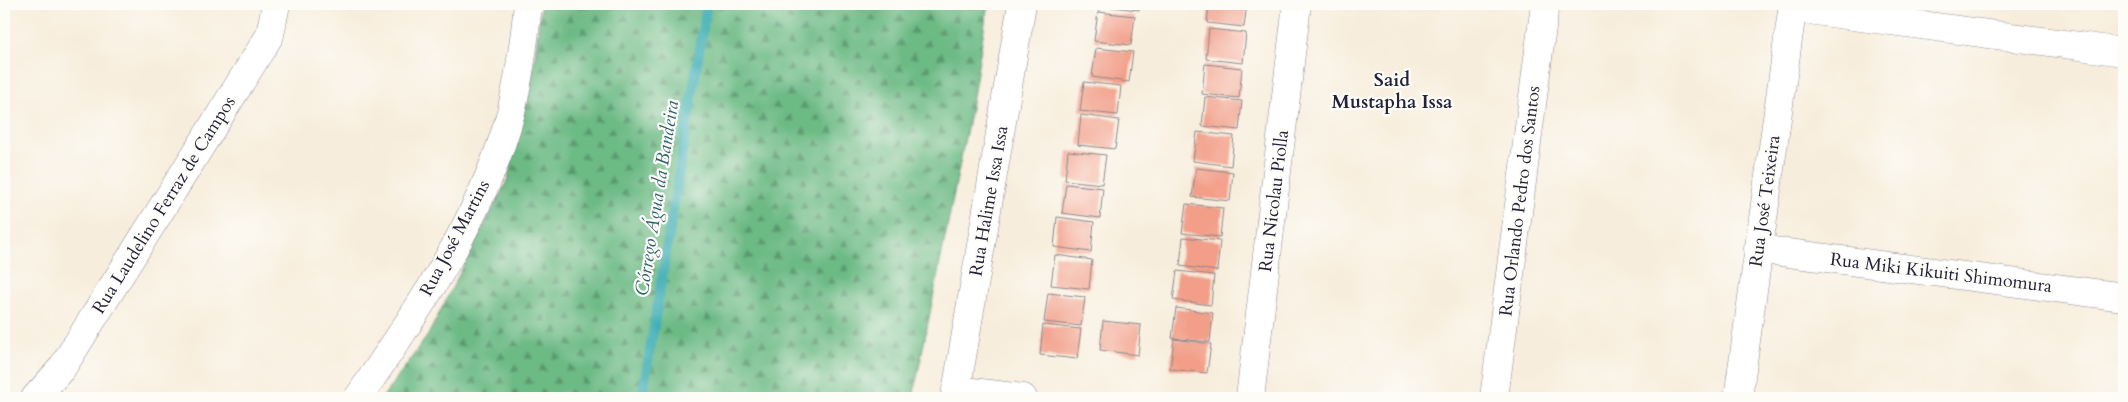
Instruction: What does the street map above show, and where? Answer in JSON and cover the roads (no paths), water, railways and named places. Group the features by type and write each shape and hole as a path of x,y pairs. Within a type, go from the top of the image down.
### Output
{"street":[{"name":"Rua Laudelino Ferraz de Campos","path":"35,398 62,368 270,35 276,4"},
{"name":"Rua José Martins","path":"358,398 400,337 449,258 473,213 508,123 519,70 528,4"},
{"name":"Rua Halime Issa Issa","path":"956,394 1022,4"},
{"name":"Rua Nicolau Piolla","path":"1250,398 1298,4"},
{"name":"Rua Orlando Pedro dos Santos","path":"1494,398 1545,4"},
{"path":"1793,6 2124,52"},
{"name":"Rua José Teixeira","path":"1738,398 1793,6"},
{"name":"Rua Miki Kikuiti Shimomura","path":"1758,249 2124,297"},
{"path":"956,394 1022,398"}],"waterway":[{"name":"Córrego Água da Bandeira","path":"642,398 707,4"}],"district":[{"name":"Said Mustapha Issa","path":"1392,91"}]}
